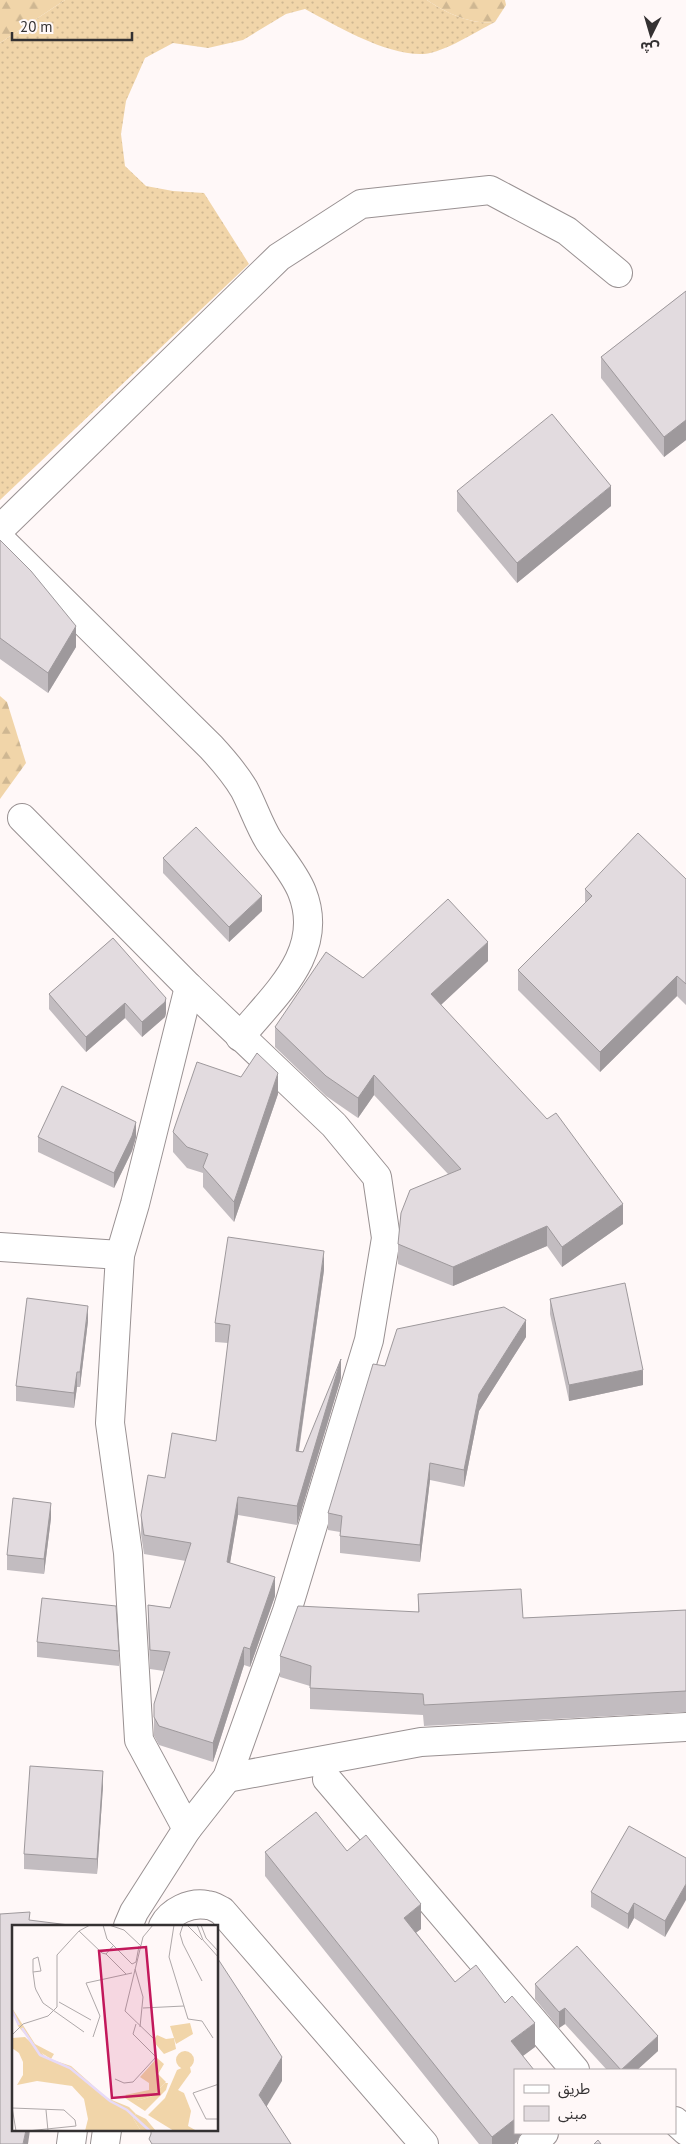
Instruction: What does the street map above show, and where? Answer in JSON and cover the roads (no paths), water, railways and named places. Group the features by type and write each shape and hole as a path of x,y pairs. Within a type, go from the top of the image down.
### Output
{"street":[{"path":"0,529 279,257 361,204 490,190 567,231 618,273"},
{"path":"0,539 211,747 243,788 268,839 302,890 308,907 309,924 307,943 301,960 291,975 240,1036"},
{"path":"22,818 189,987 334,1125 377,1177 386,1238 366,1349 287,1611 226,1778 187,1829 134,1912 128,1925"},
{"path":"187,1829 140,1740 128,1553 110,1422 120,1255 135,1204 189,987"},
{"path":"0,1248 120,1255"},
{"path":"226,1778 421,1742 686,1727"},
{"path":"328,1780 574,2069"},
{"path":"164,1925 177,1911 191,1905 207,1904 222,1910 424,2144"},
{"path":"676,2122 686,2131"},
{"path":"532,2144 543,2134"}]}
